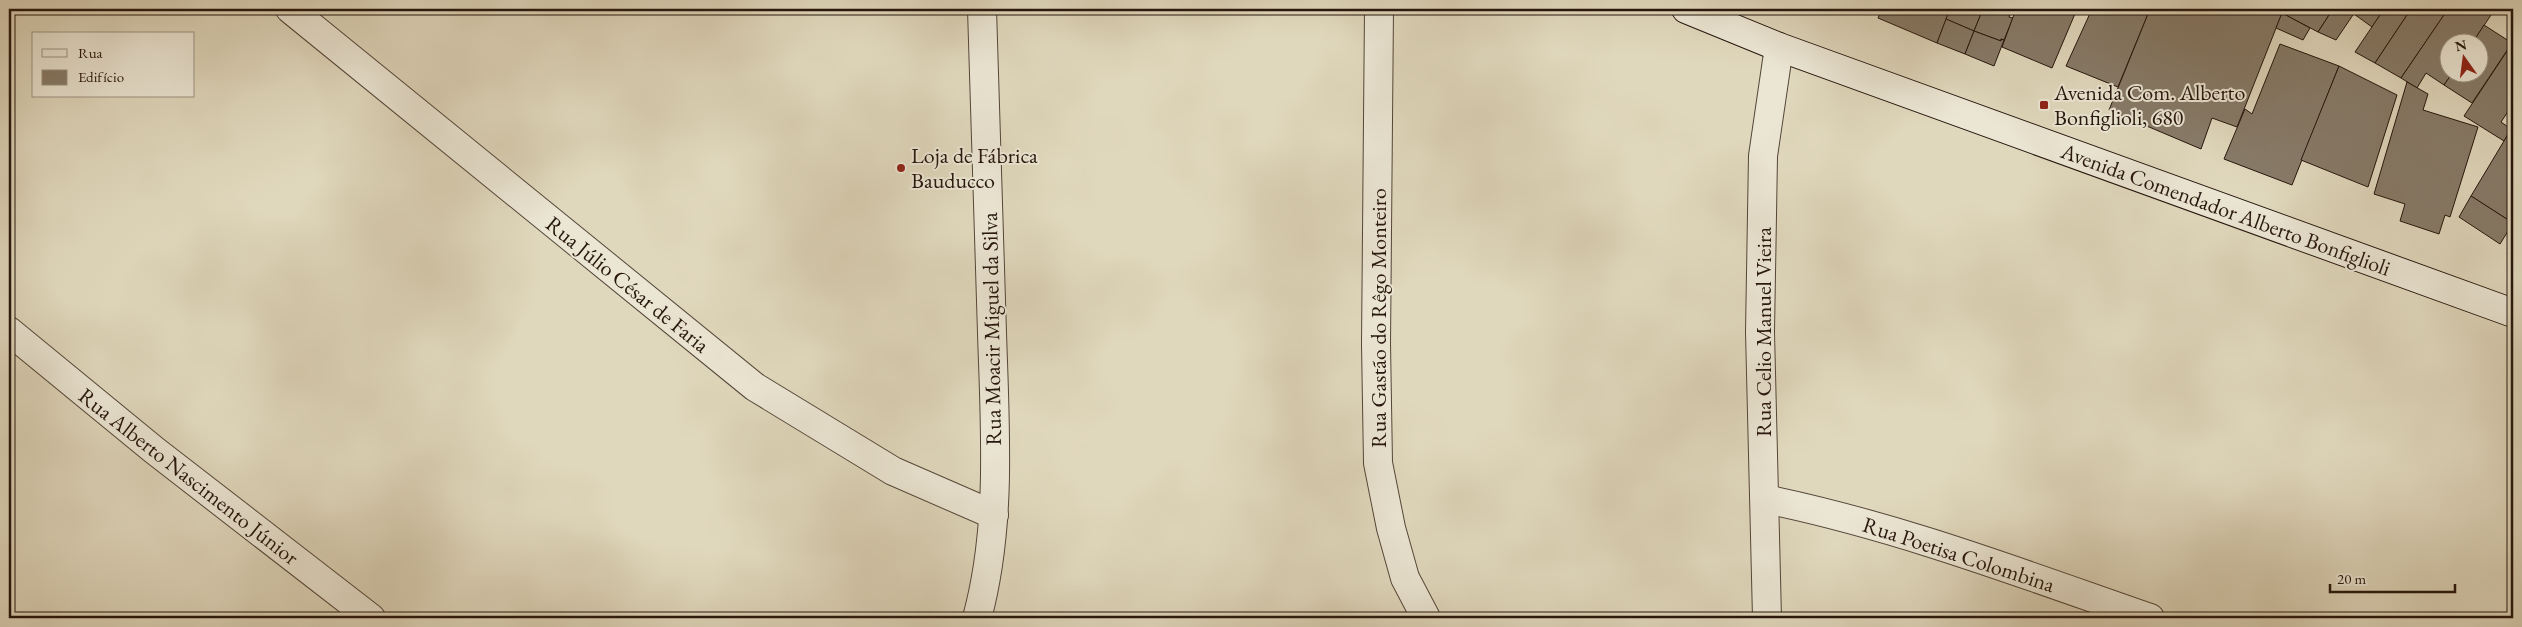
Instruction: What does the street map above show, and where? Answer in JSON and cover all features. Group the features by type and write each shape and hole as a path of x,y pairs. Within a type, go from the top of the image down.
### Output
{"street":[{"name":"Rua Júlio César de Faria","path":"290,9 755,387 893,471 994,515"},
{"name":"Rua Moacir Miguel da Silva","path":"977,618 984,591 994,515 995,435 982,9"},
{"name":"Rua Gastão do Rêgo Monteiro","path":"1379,9 1376,344 1378,463 1391,528 1405,578 1426,618"},
{"name":"Avenida Comendador Alberto Bonfiglioli","path":"1686,9 1779,46 2513,313"},
{"name":"Rua Celio Manuel Vieira","path":"1767,618 1760,332 1763,156 1779,46"},
{"name":"Rua Alberto Nascimento Júnior","path":"9,331 154,450 372,618"},
{"name":"Rua Poetisa Colombina","path":"1765,499 1817,509 1896,532 2150,618"}],"building":[{"path":"1882,9 1950,9 1937,43 1878,18"},
{"path":"1950,9 1983,9 1974,31 1946,19"},
{"path":"1983,9 2012,9 2009,17 2013,18 2004,40 2001,39 2001,41 1974,31"},
{"path":"2016,9 2077,9 2052,68 2002,47"},
{"path":"2092,9 2150,9 2118,87 2066,66"},
{"path":"2150,9 2270,9 2282,13 2237,127 2212,118 2201,149 2109,110"},
{"path":"2284,9 2333,9 2318,32 2282,13"},
{"path":"2333,9 2357,9 2336,40 2318,32"},
{"path":"2357,9 2384,9 2372,27 2354,14"},
{"path":"2384,9 2411,9 2375,63 2355,52"},
{"path":"2411,9 2448,9 2401,78 2375,63"},
{"path":"2448,9 2495,9 2480,32 2440,32 2440,82 2446,82 2444,85 2426,73 2417,88 2401,78"},
{"path":"2282,13 2310,28 2303,40 2276,28"},
{"path":"1946,19 1974,31 1965,54 1937,43"},
{"path":"2484,25 2512,43 2490,76 2490,32 2479,32"},
{"path":"1974,31 2001,41 2001,39 2004,40 1994,66 1965,54"},
{"path":"2513,42 2513,104 2501,122 2511,129 2504,141 2464,116 2487,82 2490,82 2490,77"},
{"path":"2280,44 2339,66 2292,185 2224,159 2245,109 2252,114"},
{"path":"2339,66 2397,95 2368,187 2301,160"},
{"path":"2407,82 2428,94 2423,110 2478,127 2450,217 2445,215 2439,234 2400,221 2405,204 2374,194"},
{"path":"2446,82 2486,82 2472,103 2444,85"},
{"path":"2513,126 2513,223 2471,196"},
{"path":"2471,196 2513,223 2500,244 2459,217"},
{"path":"2513,243 2513,256 2507,254"}],"place":[{"name":"Avenida Com. Alberto Bonfiglioli, 680","path":"2044,105"},
{"name":"Loja de Fábrica Bauducco","path":"901,168"}]}
